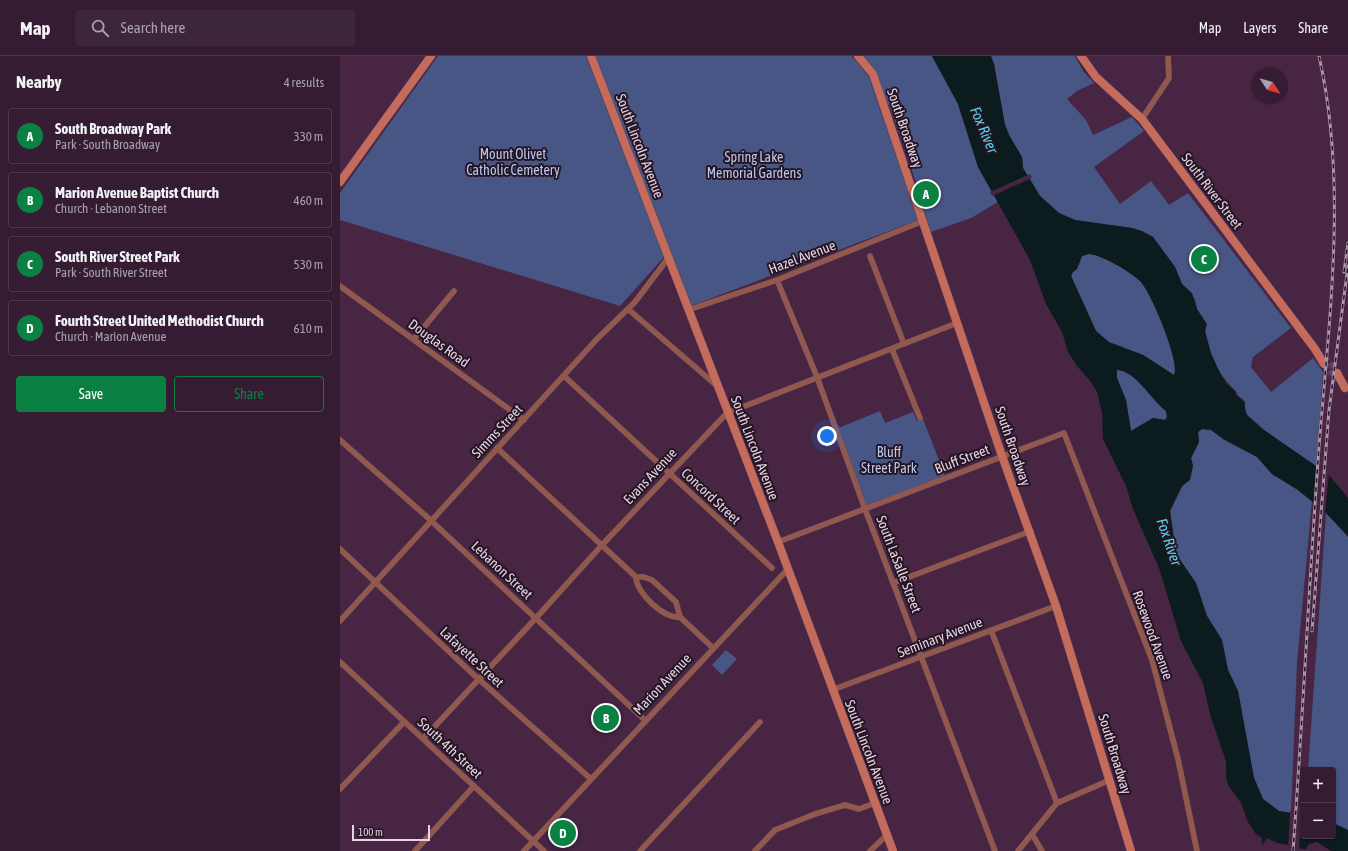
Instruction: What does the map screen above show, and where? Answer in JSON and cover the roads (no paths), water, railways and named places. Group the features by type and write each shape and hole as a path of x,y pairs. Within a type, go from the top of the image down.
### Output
{"street":[{"path":"340,182 431,56"},
{"name":"South Lincoln Avenue","path":"591,56 669,257 716,385 778,542 787,570 893,851"},
{"name":"South Broadway","path":"858,56 873,74 1002,456 1031,531 1056,606 1131,851"},
{"name":"South River Street","path":"1081,56 1096,77 1142,119 1324,360"},
{"path":"1142,119 1169,78 1168,56"},
{"name":"Hazel Avenue","path":"688,310 778,282 923,221"},
{"path":"870,256 904,344"},
{"name":"Simms Street","path":"340,621 596,340 628,309 669,257"},
{"name":"South LaSalle Street","path":"778,282 817,377 865,510 995,851"},
{"name":"Douglas Road","path":"340,286 524,420"},
{"path":"414,339 454,291"},
{"path":"628,309 716,385"},
{"name":"Evans Avenue","path":"422,739 536,618 669,473 727,413 957,323"},
{"path":"892,349 920,418"},
{"name":"Concord Street","path":"564,376 772,568"},
{"path":"1337,377 1347,388"},
{"name":"Bluff Street","path":"778,542 1064,433"},
{"name":"Rosewood Avenue","path":"1064,433 1152,660 1178,759 1197,851"},
{"name":"Lebanon Street","path":"340,440 431,521 646,720"},
{"path":"497,448 636,577 644,577 652,580 676,602 680,618"},
{"path":"894,583 1031,531"},
{"name":"Lafayette Street","path":"340,549 478,680 591,779"},
{"name":"Marion Avenue","path":"524,851 787,570"},
{"path":"636,577 636,584 640,591 666,615 680,618 713,648"},
{"name":"Seminary Avenue","path":"832,690 1056,606"},
{"path":"991,630 1057,803"},
{"name":"South 4th Street","path":"340,662 544,851"},
{"path":"340,789 404,722"},
{"path":"640,851 760,722"},
{"path":"1018,851 1057,803 1110,780"},
{"path":"415,851 474,786"},
{"path":"755,851 775,830 845,805 859,809 875,803"},
{"path":"1032,834 1042,851"},
{"path":"870,851 887,835"}],"water":[{"name":"Fox River","path":"932,56 991,56 994,64 1005,125 1022,157 1023,168 1040,196 1059,213 1075,220 1132,228 1153,237 1175,267 1182,284 1192,293 1197,309 1207,324 1205,331 1211,353 1220,373 1227,384 1235,391 1236,395 1245,402 1245,410 1247,415 1264,430 1329,475 1348,498 1348,536 1326,513 1298,490 1272,474 1257,457 1211,430 1202,429 1198,432 1199,442 1191,458 1193,466 1190,480 1181,487 1170,511 1176,554 1196,583 1207,616 1222,640 1228,670 1238,691 1254,778 1263,799 1279,811 1300,814 1300,839 1336,839 1336,824 1348,830 1348,851 1331,851 1317,842 1309,844 1306,849 1288,848 1288,845 1277,843 1267,838 1262,845 1262,838 1256,834 1248,822 1241,803 1228,785 1226,777 1226,761 1211,718 1203,683 1181,641 1159,568 1133,509 1126,486 1103,439 1102,413 1097,392 1068,352 1062,332 1046,304 1030,260 978,167 958,104","holes":["1089,254 1095,255 1136,277 1145,288 1164,328 1173,357 1175,368 1174,375 1143,355 1109,342 1096,331 1071,276 1077,269 1082,256","1117,370 1131,375 1166,411 1167,417 1165,420 1153,418 1131,431 1126,400 1117,378"]}],"tunnel":[{"path":"1325,356 1337,373"},
{"path":"1324,364 1337,381"}],"railway":[{"path":"1293,851 1315,498 1334,251 1333,153 1328,104 1319,56"},
{"path":"1344,272 1348,243"},
{"path":"1312,631 1329,410 1348,266"}],"place":[{"name":"South Broadway Park","path":"926,194"},
{"name":"South River Street Park","path":"1204,259"},
{"name":"Marion Avenue Baptist Church","path":"606,718"},
{"name":"Fourth Street United Methodist Church","path":"563,833"}],"park label":[{"name":"Mount Olivet Catholic Cemetery","path":"513,162"},
{"name":"Spring Lake Memorial Gardens","path":"754,166"},
{"name":"Bluff Street Park","path":"889,460"}]}
